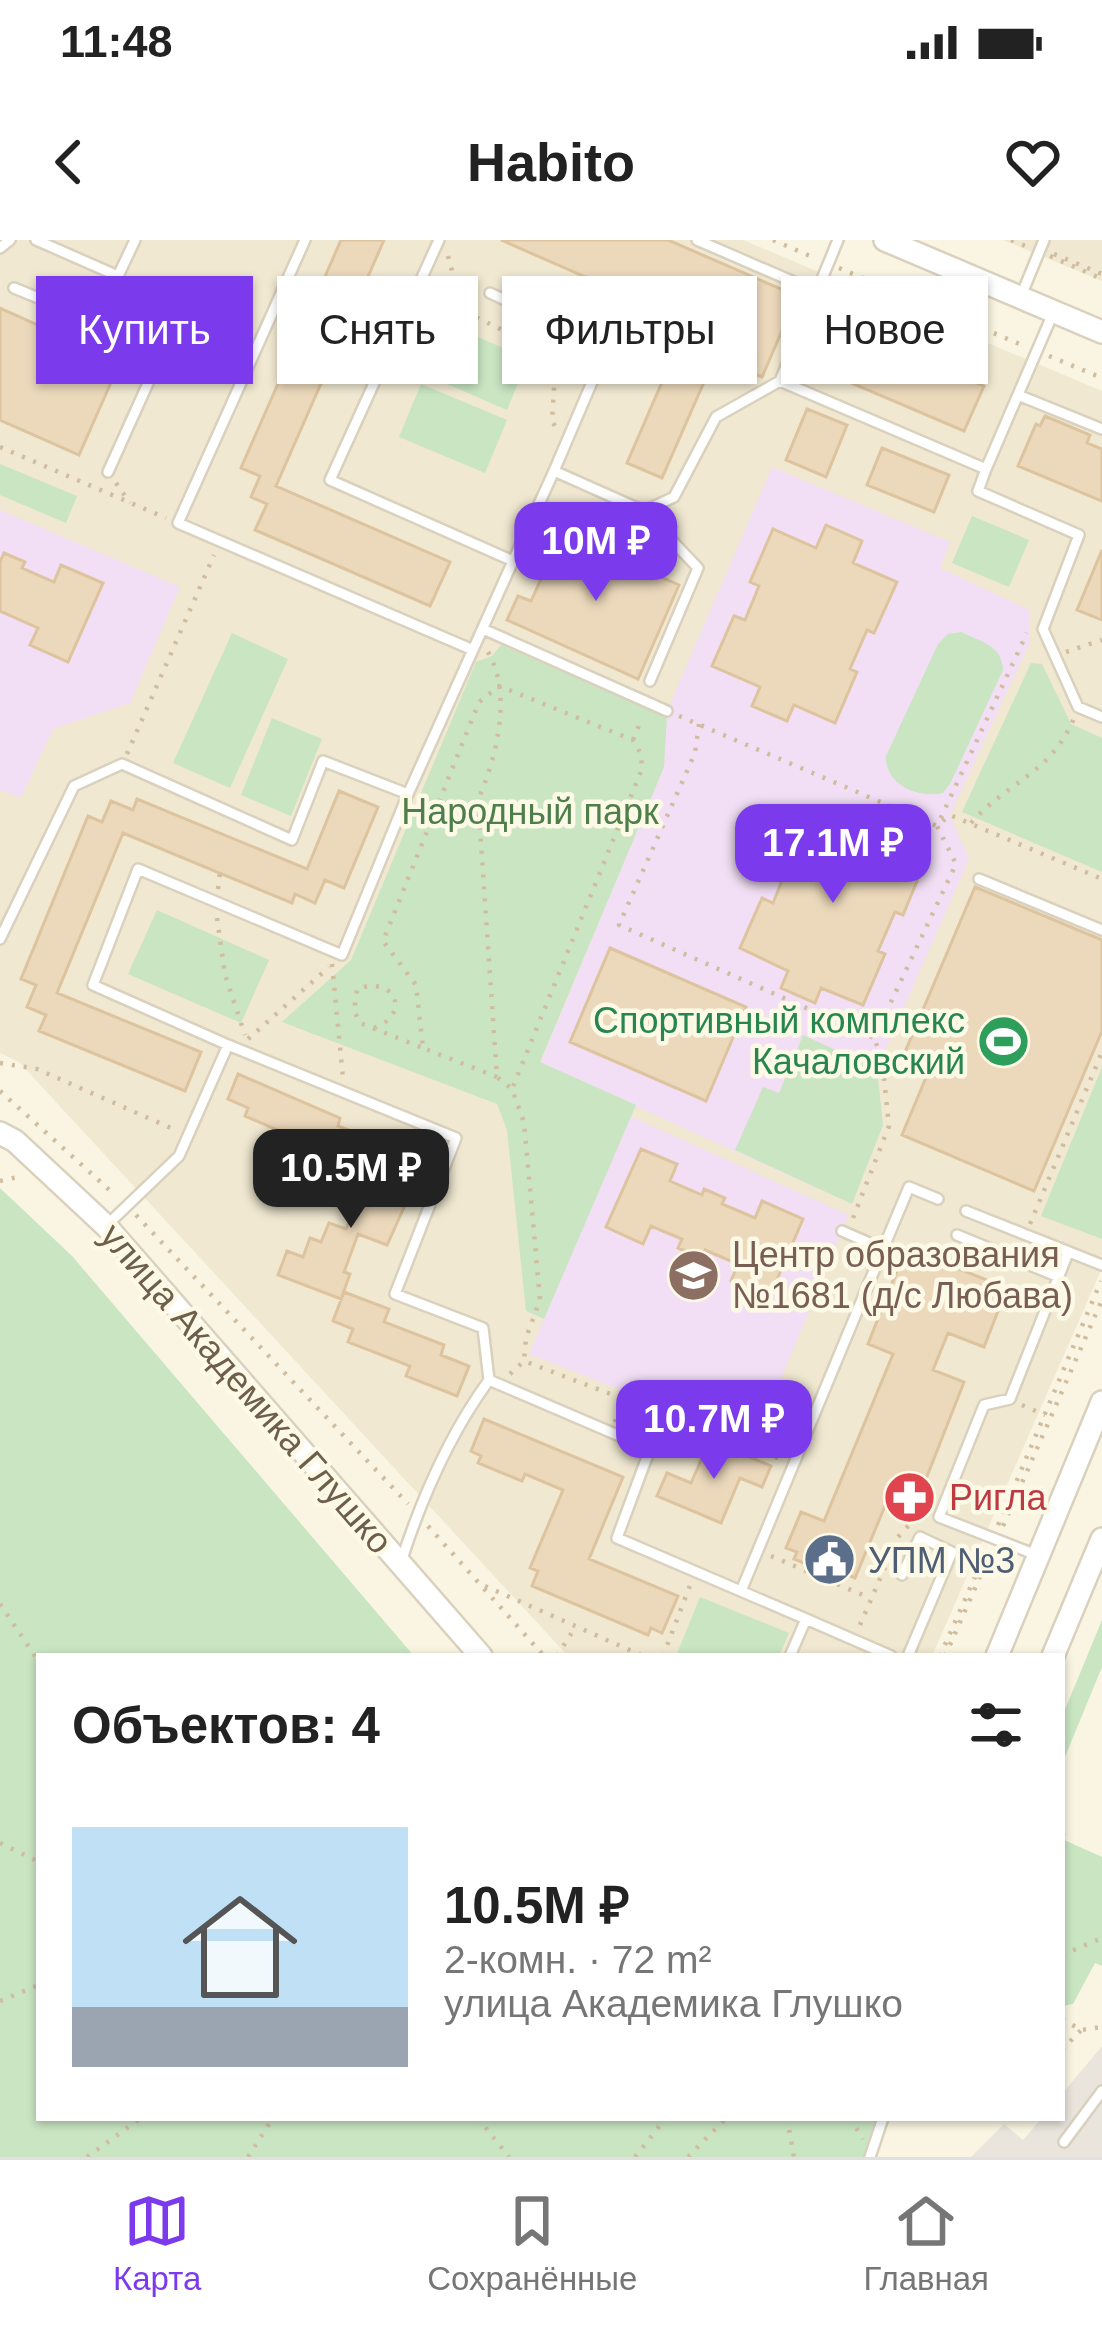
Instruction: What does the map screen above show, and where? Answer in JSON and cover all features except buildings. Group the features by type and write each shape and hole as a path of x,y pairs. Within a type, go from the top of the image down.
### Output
{"street":[{"path":"885,240 1102,332"},
{"name":"улица Академика Глушко","path":"0,1133 106,1226 478,1653"},
{"path":"998,1653 1102,1402"},
{"path":"1054,1653 1102,1539"}],"lane":[{"path":"0,248 10,240"},
{"path":"36,240 118,276 135,240"},
{"path":"441,240 330,480 513,561"},
{"path":"697,240 781,276"},
{"path":"823,276 838,240"},
{"path":"302,241 178,524 473,650"},
{"path":"1021,297 1042,247"},
{"path":"14,288 36,297"},
{"path":"490,292 607,347 408,794 342,955 138,868 93,985 456,1138 395,1294 483,1328 494,1382"},
{"path":"1054,311 978,490 1079,536 1043,629 1078,707 1102,717"},
{"path":"644,511 674,497 716,417 780,381 986,469"},
{"path":"109,472 148,384"},
{"path":"1018,395 1102,429"},
{"path":"554,471 644,511 698,568 650,681"},
{"path":"403,639 410,623"},
{"path":"483,629 667,711"},
{"path":"0,939 74,786 122,764 292,840 323,761 408,794"},
{"path":"979,878 1102,930"},
{"path":"106,1226 179,1156 228,1045"},
{"path":"741,1591 909,1187 938,1199"},
{"path":"966,1211 1102,1265"},
{"path":"845,1233 883,1249"},
{"path":"957,1235 1058,1277"},
{"path":"1039,1556 939,1517 984,1405 1010,1399 1068,1253"},
{"path":"494,1382 650,1449 616,1538 884,1653"},
{"path":"400,1562 459,1421 494,1382"},
{"path":"902,1575 920,1537 952,1552 909,1653"},
{"path":"791,1653 806,1618"},
{"path":"1064,2142 1102,2091"},
{"path":"870,2157 882,2121"}],"path":[{"path":"441,240 463,311 556,356 552,421 565,445"},
{"path":"773,240 1102,378"},
{"path":"1012,240 1042,247"},
{"path":"1022,240 1102,277"},
{"path":"0,447 178,524"},
{"path":"109,472 130,502"},
{"path":"122,764 220,540"},
{"path":"937,826 1030,628"},
{"path":"483,629 483,647 492,656 499,686 495,760 478,800 497,1077"},
{"path":"1055,655 1102,640"},
{"path":"423,1048 416,985 383,941 479,702 499,686"},
{"path":"499,686 633,740 642,769 512,1089"},
{"path":"970,824 986,806 1046,763 1064,742 1078,707"},
{"path":"667,711 937,826 956,864 874,1038"},
{"path":"699,724 695,753 619,925 874,1038 882,1059 889,1126 845,1233"},
{"path":"937,826 950,815 1102,879"},
{"path":"220,873 217,902 225,975 247,1040 342,955"},
{"path":"332,964 345,1093"},
{"path":"374,1028 392,1018 396,1006 393,994 383,985 370,984 357,989 354,1011 360,1023 497,1077 512,1089 524,1122 540,1300 526,1338 524,1361"},
{"path":"1026,1235 1102,1052"},
{"path":"0,1063 37,1069 188,1136"},
{"path":"0,1090 128,1207 417,1513 541,1653"},
{"path":"884,1138 894,1142"},
{"path":"0,1181 18,1177"},
{"path":"943,1653 1090,1319 1102,1280"},
{"path":"994,1540 1045,1414 1102,1300"},
{"path":"1090,1319 1102,1324"},
{"path":"494,1382 524,1361"},
{"path":"524,1361 792,1463"},
{"path":"611,1433 623,1399"},
{"path":"1010,1399 1045,1414"},
{"path":"745,1445 783,1440 799,1408"},
{"path":"757,1550 871,1598"},
{"path":"664,1653 695,1571"},
{"path":"480,1584 637,1653"},
{"path":"0,1604 36,1658"},
{"path":"559,1653 576,1626"},
{"path":"1065,1836 1072,1839"},
{"path":"0,1843 36,1861"},
{"path":"1065,1953 1102,1938"},
{"path":"0,2001 36,1986"},
{"path":"1065,2021 1081,2030 1102,2027"},
{"path":"1065,2047 1081,2030"},
{"path":"87,2157 137,2121"},
{"path":"248,2157 271,2121"},
{"path":"480,2121 508,2157"},
{"path":"635,2157 664,2121"},
{"path":"688,2157 723,2121"},
{"path":"788,2121 794,2157"}],"shaded area":[{"path":"0,240 743,240 829,276 781,276 781,384 988,384 988,343 1102,391 1102,1268 933,1653 565,1653 19,1062 0,1053"},
{"path":"1003,240 1102,240 1102,281"},
{"path":"772,467 950,542 940,568 1030,610 1030,642 950,815 969,859 877,1069 883,1125 852,1204 540,1063 664,767 667,711"},
{"path":"0,510 180,587 130,703 53,729 21,798 0,790"},
{"name":"Центр образования №1681 (д/с Любава)","path":"630,1116 849,1215 755,1442 529,1354"},
{"path":"1102,2046 1102,2157 971,2157 1004,2124 1023,2140 1039,2121 1065,2121 1065,2090"}],"green space":[{"path":"478,337 502,348 502,384 518,384 507,410 447,384 478,384"},
{"path":"421,384 507,420 485,473 399,437"},
{"path":"0,464 77,496 66,523 0,495"},
{"path":"972,516 1029,540 1009,587 952,563"},
{"path":"961,632 995,650 1003,670 951,782 943,793 923,794 897,782 886,756 938,644 948,634"},
{"path":"232,633 288,659 230,788 173,763"},
{"name":"Народный парк","path":"501,645 667,717 664,767 540,1062 636,1105 544,1319 526,1311 507,1130 497,1104 282,1022 351,960 476,662 492,656"},
{"path":"1031,663 1042,664 1071,724 1102,738 1102,872 962,812"},
{"path":"272,718 322,739 291,816 241,795"},
{"path":"157,910 269,960 241,1023 128,974"},
{"path":"803,1035 877,1069 883,1125 852,1204 735,1150 763,1087 779,1093"},
{"path":"1102,1067 1102,1239 1041,1216"},
{"path":"0,1188 72,1256 411,1653 36,1653 36,2121 878,2121 866,2157 0,2157"},
{"path":"700,1597 789,1633 780,1653 677,1653"},
{"path":"1102,1620 1102,1667 1065,1757 1065,1710"},
{"path":"1065,1840 1102,1857 1102,1966 1095,1963 1073,2004 1065,2005"}],"place":[{"name":"Спортивный комплекс Качаловский","path":"1004,1041"},
{"name":"Центр образования №1681 (д/с Любава)","path":"693,1275"},
{"name":"Ригла","path":"910,1497"},
{"name":"УПМ №3","path":"829,1560"}]}
